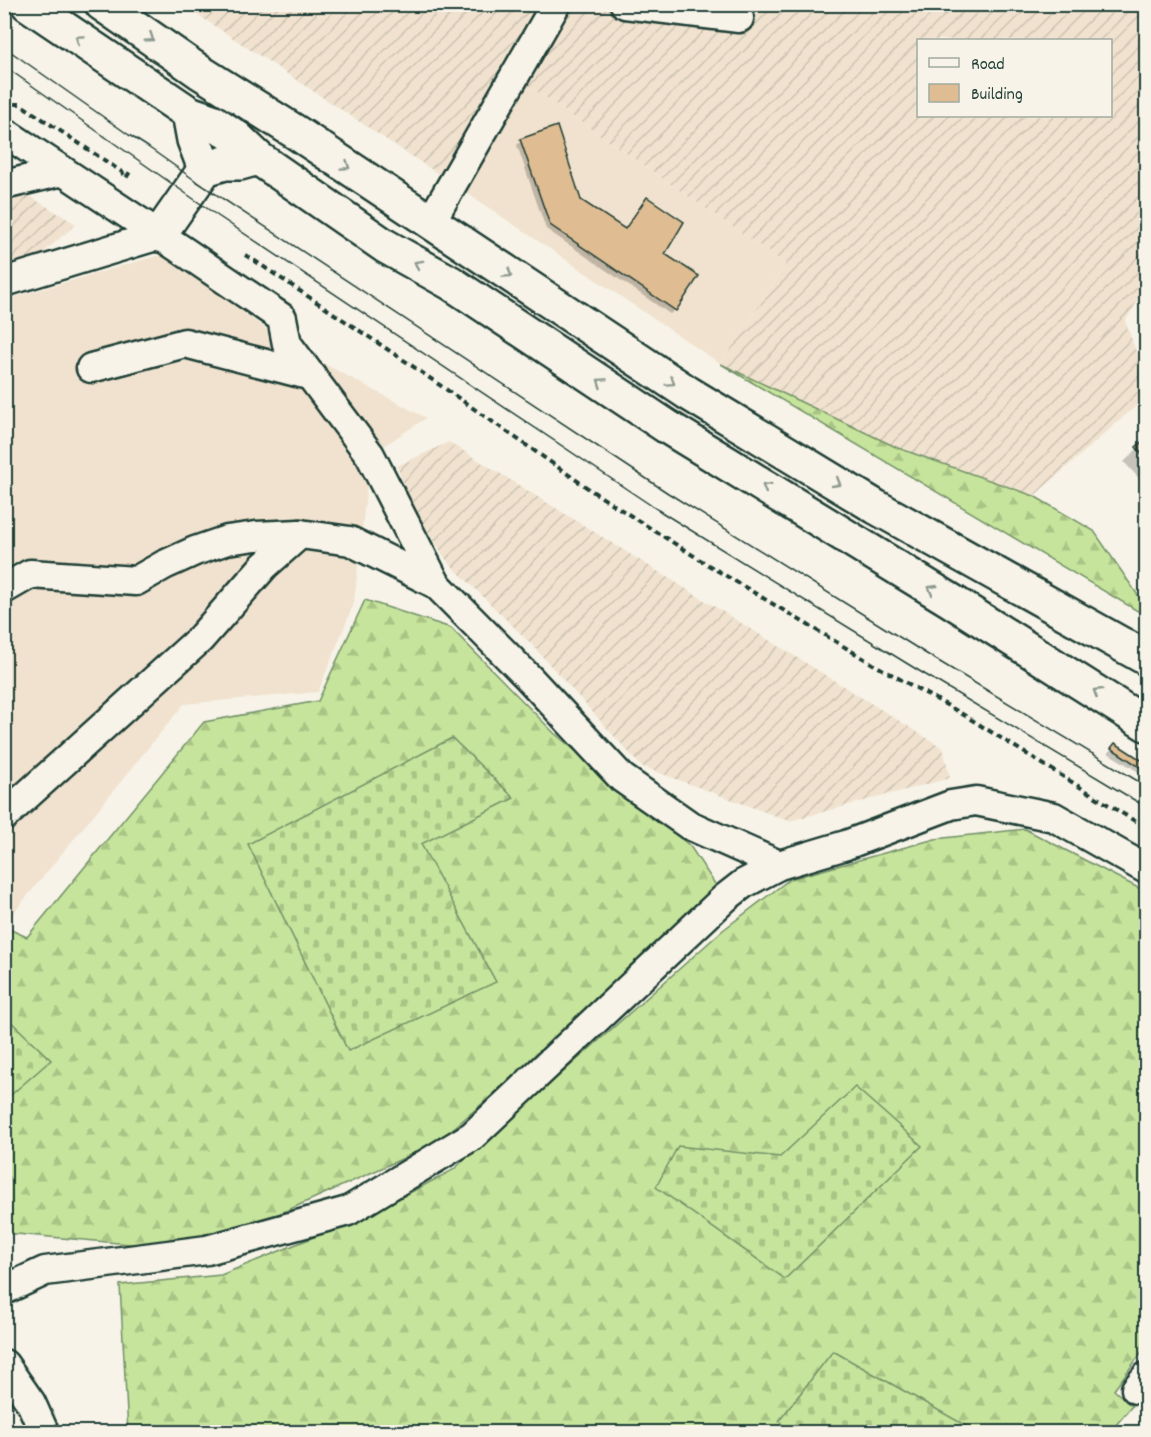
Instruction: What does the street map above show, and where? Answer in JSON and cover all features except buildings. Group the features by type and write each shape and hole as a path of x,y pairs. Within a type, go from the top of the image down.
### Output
{"main road":[{"path":"28,4 189,113 212,121 237,138 264,162 385,246 451,283 666,426 951,600 1146,724"},
{"path":"102,4 200,72 297,133 688,393 876,507 1146,657"},
{"path":"189,113 194,140 205,169"},
{"path":"159,234 205,169 225,163 264,162"}],"street":[{"path":"430,223 556,4"},
{"path":"625,4 739,18"},
{"path":"4,132 282,318 287,344 370,455 436,584 528,677 622,778 689,825 779,865"},
{"path":"4,185 63,171"},
{"path":"4,282 159,234"},
{"path":"91,368 184,344 312,376"},
{"path":"4,589 30,574 136,581 195,551 227,540 300,534 350,541 436,584"},
{"path":"4,816 200,639 264,566 300,534"},
{"path":"4,1290 45,1271 207,1250 348,1211 472,1136 725,898 742,884 779,865 846,845 951,805 976,801 1054,817 1146,869"},
{"path":"4,1364 31,1403 44,1432"}],"path":[{"path":"20,104 122,172"},
{"path":"126,178 131,170"},
{"path":"245,255 595,493 703,562 873,664 959,712 1146,828"},
{"path":"1136,1432 1146,1420"}],"shaded area":[{"path":"183,5 1145,5 1146,288 1125,321 1146,379 1146,397 1034,496 898,448 721,364 786,264 529,86 464,191"},
{"path":"529,86 786,264 721,364 464,191"},
{"path":"24,193 76,224 5,286 5,199"},
{"path":"163,254 287,344 426,418 370,455 354,603 318,692 184,704 11,916 4,911 4,356 8,352 5,300"},
{"path":"449,442 943,748 950,778 789,821 641,766 533,646 447,561 411,504 397,466"}],"green space":[{"path":"721,364 898,448 1034,496 1094,531 1146,607 1146,616"},
{"path":"365,600 451,628 554,733 690,846 723,896 435,1144 248,1228 141,1245 5,1233 4,927 27,937 204,722 318,701"},
{"path":"452,738 514,798 421,844 496,982 348,1051 248,844"},
{"path":"1025,829 1146,892 1146,1351 1142,1352 1114,1390 1132,1406 1110,1432 128,1432 120,1285 221,1275 370,1214 453,1170 723,930 790,879 935,839"},
{"path":"4,1015 51,1060 5,1100 4,1100"},
{"path":"855,1087 922,1146 785,1279 656,1187 678,1146 780,1157"},
{"path":"833,1351 977,1432 790,1432 779,1421"}],"tram line":[{"path":"4,47 196,181 668,493 925,653 1146,786"},
{"path":"4,66 218,216 658,510 1146,807"}]}
